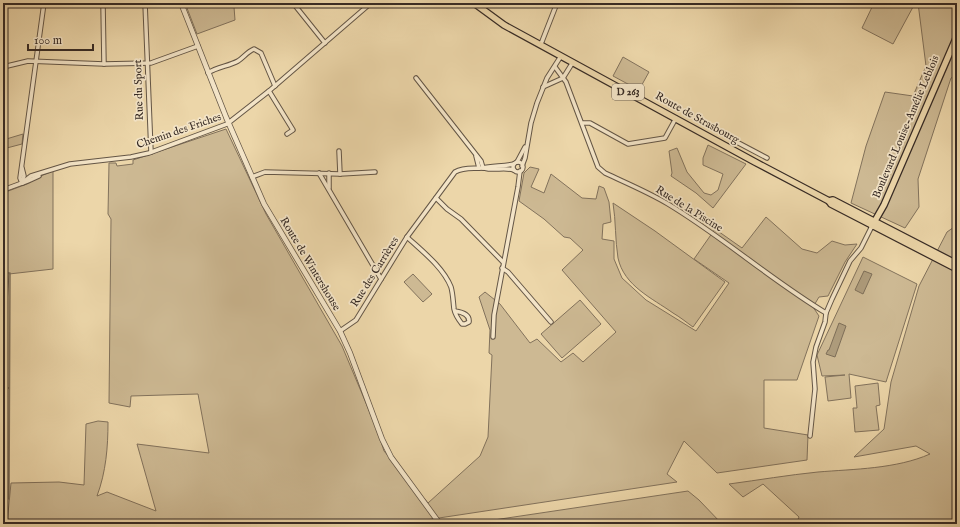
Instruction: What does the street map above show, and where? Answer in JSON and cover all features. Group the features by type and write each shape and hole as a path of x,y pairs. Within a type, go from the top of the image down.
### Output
{"main road":[{"name":"Route de Strasbourg","path":"474,3 502,23 561,56 829,201 831,204 936,256 957,269"},
{"name":"Boulevard Louise-Amélie Leblois","path":"873,224 884,205 957,36"},
{"name":"Route de Strasbourg","path":"936,256 957,264"}],"street":[{"path":"22,183 24,177 22,163 44,3"},
{"name":"Rue du Sport","path":"144,3 151,152"},
{"name":"Route de Wintershouse","path":"181,3 228,123 264,204 340,330 382,439 391,457 440,524"},
{"path":"293,3 325,43"},
{"name":"Chemin des Friches","path":"3,190 28,181 47,171 70,164 131,157 151,152 228,123 275,86 371,3"},
{"path":"541,44 557,3"},
{"path":"104,4 104,64"},
{"path":"3,67 28,61 147,64 198,46"},
{"path":"208,73 239,60 254,49 261,53 275,86"},
{"path":"493,337 494,315 518,186 518,176 513,167 521,157 527,142 543,87 561,56"},
{"path":"543,87 563,78 573,62"},
{"name":"Rue de la Piscine","path":"554,67 566,82 598,167 605,173 667,203 714,235 800,298 826,313"},
{"path":"416,78 474,152 481,168"},
{"path":"269,91 293,130 287,134"},
{"path":"582,123 590,124 628,144 666,138 676,118"},
{"path":"731,139 767,158"},
{"path":"516,171 522,166 526,156 527,142"},
{"path":"340,151 340,174"},
{"path":"516,163 520,163 522,166"},
{"name":"Rue des Carrières","path":"340,330 356,320 407,237 455,172 462,169 516,163"},
{"name":"Rue des Carrières","path":"481,168 488,170 516,171"},
{"path":"252,177 265,172 340,174 375,172"},
{"path":"319,173 381,279"},
{"path":"329,173 329,189"},
{"path":"436,198 447,209 461,219 503,262"},
{"path":"810,436 815,389 813,362 817,342 825,322 826,313 850,261 861,248 873,224"},
{"name":"Rue des Carrières","path":"407,237 434,263 448,281 452,290 455,311"},
{"path":"502,268 508,272 551,322"}],"shaded area":[{"path":"185,3 239,3 234,7 235,20 197,34"},
{"path":"874,3 905,3 913,7 893,44 862,28"},
{"path":"918,3 957,3 957,75 951,78 918,179 919,207 905,228 851,203 866,146 885,92 913,96 926,66"},
{"path":"623,57 649,72 639,90 613,76"},
{"path":"226,129 266,214 342,346 376,427 384,451 428,503 480,456 488,437 492,355 489,353 490,330 479,297 485,292 500,304 530,343 537,339 561,362 573,353 583,362 616,332 562,270 583,250 570,238 564,237 544,219 519,201 524,173 530,167 539,169 531,187 544,193 551,174 582,198 596,199 599,186 604,188 609,202 611,222 603,224 602,239 614,241 614,259 622,278 646,300 696,331 729,283 694,259 715,229 742,248 766,217 802,249 817,253 832,241 845,245 857,244 845,262 828,296 819,297 813,307 819,316 797,380 764,380 764,428 808,435 807,460 717,473 684,441 667,474 677,482 419,521 417,524 7,524 11,483 59,482 84,485 86,424 98,421 108,422 106,459 103,478 97,496 107,492 156,511 137,444 209,453 198,394 131,396 130,407 109,403 111,219 108,214 109,163 116,163 117,166 133,164 133,160"},
{"path":"23,134 22,144 3,149 3,140"},
{"path":"708,145 746,164 713,208 696,193 671,176 672,173 669,151 677,148 687,172 704,193 711,195 718,190 723,174 703,165 703,158"},
{"path":"53,171 53,269 9,274 6,320 7,462 3,462 3,193 27,184"},
{"path":"613,203 655,231 725,282 693,327 640,290 626,276 621,268 618,258"},
{"path":"957,225 957,524 796,524 799,517 763,484 743,497 729,484 807,473 860,469 903,463 930,454 916,446 854,457 884,429 891,382 919,286 947,232"},
{"path":"863,257 917,284 886,382 849,374 851,398 828,401 825,377 845,375 822,376 817,355"},
{"path":"864,271 872,274 863,294 855,290"},
{"path":"413,274 432,294 423,302 404,282"},
{"path":"580,300 601,324 562,358 541,334"},
{"path":"839,323 846,326 835,357 826,354 829,350"},
{"path":"878,383 880,405 876,406 879,430 855,432 853,408 857,408 855,386"},
{"path":"688,491 699,500 722,524 467,524"}],"waterway":[{"path":"3,273 10,273 9,499"},
{"path":"3,388 9,388"}]}
